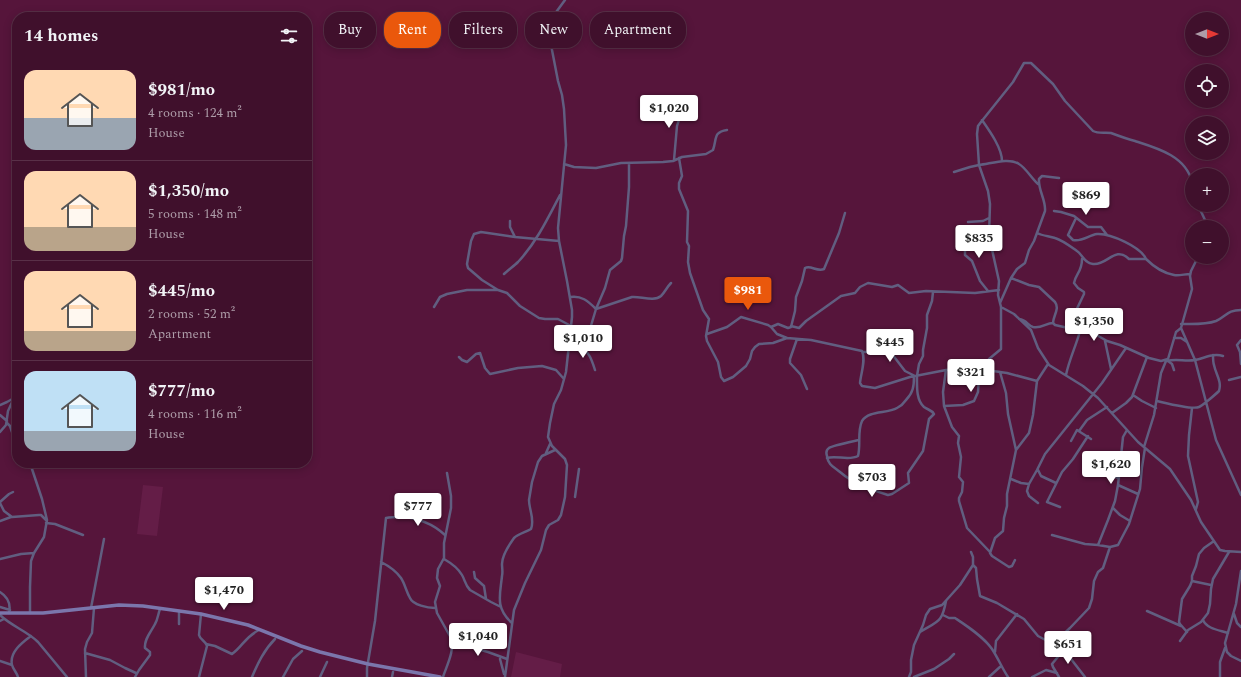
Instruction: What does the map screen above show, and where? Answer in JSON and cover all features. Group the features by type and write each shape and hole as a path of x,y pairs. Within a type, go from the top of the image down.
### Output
{"main road":[{"path":"0,614 9,612 30,613 119,606 144,606 202,614 248,625 304,647 368,664 424,676 441,677"}],"street":[{"path":"505,677 513,614 516,605 525,583 540,554 546,530 549,525 558,520 561,515 565,497 567,465 565,459 550,443 548,437 554,404 561,390 564,379 572,310 559,242 558,221 566,145 563,102 550,35 554,15 565,0"},
{"path":"944,406 963,405 974,401 978,392 979,376 984,370 989,359 1001,349 1002,307 1000,303 999,281 989,236 990,208 988,191 979,165 977,134 978,126 1013,82 1024,63 1031,63 1053,84 1064,101 1093,131 1099,133 1110,133 1166,152 1185,168"},
{"path":"674,160 677,126 682,110 683,98"},
{"path":"982,120 999,149 1002,161"},
{"path":"564,164 574,167 596,168 612,164 652,163 706,154 714,148 717,134 720,131 727,130"},
{"path":"679,158 682,176 679,183 679,189 688,211 687,242 689,246 689,268 702,307 709,319 707,334 708,343 718,364 720,377 725,381 733,377 746,366 752,351 759,344 773,343 787,338"},
{"path":"954,172 970,167 1002,161 1019,164 1039,185"},
{"path":"568,348 577,344 590,329 610,270 621,261 623,254 629,187 629,163"},
{"path":"1000,303 1011,278 1017,269 1025,263 1045,210 1039,180 1041,177 1059,178"},
{"path":"504,274 518,262 536,238 561,194"},
{"path":"1054,210 1076,218 1088,227 1101,227 1108,235"},
{"path":"791,326 795,311 796,297 805,268 824,269 839,233 845,213"},
{"path":"968,222 983,221 989,217"},
{"path":"1076,218 1068,234 1073,240 1081,240 1098,234 1108,235 1139,249 1144,254 1146,259 1154,266 1175,275 1190,274"},
{"path":"510,222 510,227 515,237"},
{"path":"559,242 479,232 472,236 467,264 468,268 486,284 507,293 520,306 539,318 558,319 571,328 576,335"},
{"path":"1037,233 1057,239 1079,253 1082,259 1082,268 1074,283 1084,292 1084,294 1072,319 1071,328"},
{"path":"988,291 980,281 974,265 965,255 965,248 989,236"},
{"path":"1082,259 1094,265 1102,263 1119,254 1131,259 1146,259"},
{"path":"1194,264 1190,274 1192,289 1181,328 1195,360 1216,440 1241,495"},
{"path":"1011,278 1028,285 1039,287 1056,304 1057,308 1053,323"},
{"path":"596,309 632,297 638,296 658,298 671,283"},
{"path":"771,327 778,324 788,328 791,326 799,328 841,296 855,293 860,287 869,283 892,287 898,285 909,293 922,291 975,294 999,290"},
{"path":"434,307 440,297 447,294 467,290 498,290"},
{"path":"827,458 856,457 859,454 859,432 864,419 876,413 898,408 910,396 914,387 919,364 923,356 927,328 927,315 932,301 933,292"},
{"path":"570,297 577,296 585,299 596,309"},
{"path":"1002,307 1014,314 1033,333 1038,348 1048,364 1083,386 1107,407 1145,448 1170,469 1193,502 1202,525 1220,550 1241,552"},
{"path":"1181,324 1216,321 1230,311 1241,310"},
{"path":"707,334 727,328 741,318 768,325 777,334 787,338 811,340 861,350 863,352 888,350 905,371 916,377"},
{"path":"1019,319 1024,320 1031,326 1036,327 1053,323 1058,327 1071,328 1095,334 1105,340 1147,358 1158,361 1177,359 1195,360 1213,355 1223,356"},
{"path":"1052,535 1080,544 1110,547 1118,545 1130,521 1141,485 1145,448 1156,408 1161,373 1166,361 1169,358 1176,332 1181,328"},
{"path":"1066,375 1080,331"},
{"path":"1174,338 1181,338 1188,342"},
{"path":"797,339 790,363 801,375 807,390"},
{"path":"1105,340 1111,370"},
{"path":"1241,340 1237,345 1240,352 1241,364"},
{"path":"577,344 588,353 595,370"},
{"path":"1038,503 1028,495 1029,484 1045,454 1111,370 1126,348"},
{"path":"863,352 863,365 860,382 860,385 862,386 875,388 946,370 972,368 1000,372 1037,381"},
{"path":"458,357 467,362 476,354 480,353 485,368 490,374 518,368 542,366 556,370 564,379"},
{"path":"1157,401 1198,408 1219,391 1219,378 1214,366 1213,355"},
{"path":"1112,413 1126,403 1133,395 1147,358"},
{"path":"1166,361 1172,364 1174,370"},
{"path":"990,552 994,540 1003,531 1007,506 1006,498 1016,450 1029,432 1033,415 1037,381 1048,364"},
{"path":"946,370 943,392 944,406 952,427 959,436 958,443 961,458 959,478 963,482 962,492 958,499 967,528 990,552 991,555 1010,567 1015,560"},
{"path":"1000,372 1006,392 1008,414 1016,450"},
{"path":"859,440 832,446 827,450 827,458 832,466 857,484 888,495 910,483 908,473 923,451 929,419 934,414 933,411 923,406 919,399 916,377"},
{"path":"1230,380 1241,377"},
{"path":"1133,395 1156,408"},
{"path":"0,405 12,399"},
{"path":"0,432 7,422 8,411 12,402"},
{"path":"1072,441 1076,431 1079,431 1087,420 1107,407"},
{"path":"1192,408 1188,456 1198,502 1196,510"},
{"path":"0,416 7,422 12,432"},
{"path":"1098,545 1112,508 1118,485 1123,437 1127,430"},
{"path":"1079,431 1091,439"},
{"path":"1060,507 1047,502 1062,472 1073,459 1088,436"},
{"path":"546,453 550,443"},
{"path":"512,623 506,617 501,607 499,594 502,575 502,561 507,549 515,537 529,530 532,526 532,513 529,504 532,482 538,462 546,453 555,450"},
{"path":"1091,462 1107,476 1119,478"},
{"path":"30,613 31,561 34,553 42,541 46,522 42,499 32,468"},
{"path":"575,497 580,470"},
{"path":"1037,470 1041,476 1056,483"},
{"path":"441,677 452,649 453,642 435,608 435,598 440,586 437,575 444,559 445,535 450,514 451,501 447,473"},
{"path":"1010,478 1021,483 1029,484"},
{"path":"1118,485 1138,494"},
{"path":"12,517 4,511 0,503 8,494 13,492"},
{"path":"1112,508 1130,521"},
{"path":"0,521 12,517 41,515 46,522 83,535"},
{"path":"367,677 375,623 386,519 388,517 415,518 432,525 445,535"},
{"path":"86,677 86,644 92,633 92,608 104,539"},
{"path":"1181,626 1179,622 1182,599 1192,581 1192,576 1199,554 1204,548 1214,541"},
{"path":"1053,644 1089,608 1092,599 1094,581 1098,572 1103,568 1110,547"},
{"path":"971,552 976,568 980,596 991,600 1024,619 1038,636 1053,644 1071,659 1085,677"},
{"path":"1180,641 1187,632 1208,613 1211,585 1229,552"},
{"path":"0,559 21,554 34,553"},
{"path":"444,559 460,572 470,590 501,607"},
{"path":"381,562 400,576 412,601 430,608 435,608"},
{"path":"909,677 911,672 912,653 916,640 930,609 942,605 946,601 960,585 974,565"},
{"path":"1241,571 1238,596 1225,643 1227,652 1231,656 1241,661"},
{"path":"474,572 475,578 484,586 486,600"},
{"path":"1192,581 1211,585"},
{"path":"0,592 7,598 9,612 0,607"},
{"path":"919,633 939,621 943,614 946,601"},
{"path":"135,677 150,654 150,652 145,648 145,644 158,618 160,609"},
{"path":"178,624 179,611"},
{"path":"1147,611 1181,626 1187,632"},
{"path":"1234,613 1237,623 1241,627"},
{"path":"0,614 4,619 31,636 42,645 67,677"},
{"path":"202,614 199,637 206,644 215,646 232,654 253,633 260,630"},
{"path":"943,614 948,617 955,618 986,641 995,653 1008,677"},
{"path":"995,653 996,641 1017,614"},
{"path":"0,621 4,619"},
{"path":"1203,619 1209,627 1228,632"},
{"path":"18,677 12,665 16,650 31,636"},
{"path":"252,677 261,658 275,639"},
{"path":"453,642 507,659"},
{"path":"199,677 206,652 206,644"},
{"path":"1220,677 1220,662 1226,648"},
{"path":"283,677 293,659 302,651"},
{"path":"1059,677 1052,664 1062,652"},
{"path":"85,653 110,660 136,674"},
{"path":"914,677 934,669 949,660 954,654"},
{"path":"500,659 505,677"},
{"path":"0,661 12,665"},
{"path":"320,677 327,662"},
{"path":"989,677 1001,666"},
{"path":"1032,677 1046,670 1057,673"},
{"path":"392,677 393,672"}],"shaded area":[{"path":"143,485 163,487 157,536 137,534"},
{"path":"516,652 562,664 560,677 511,677"}]}
